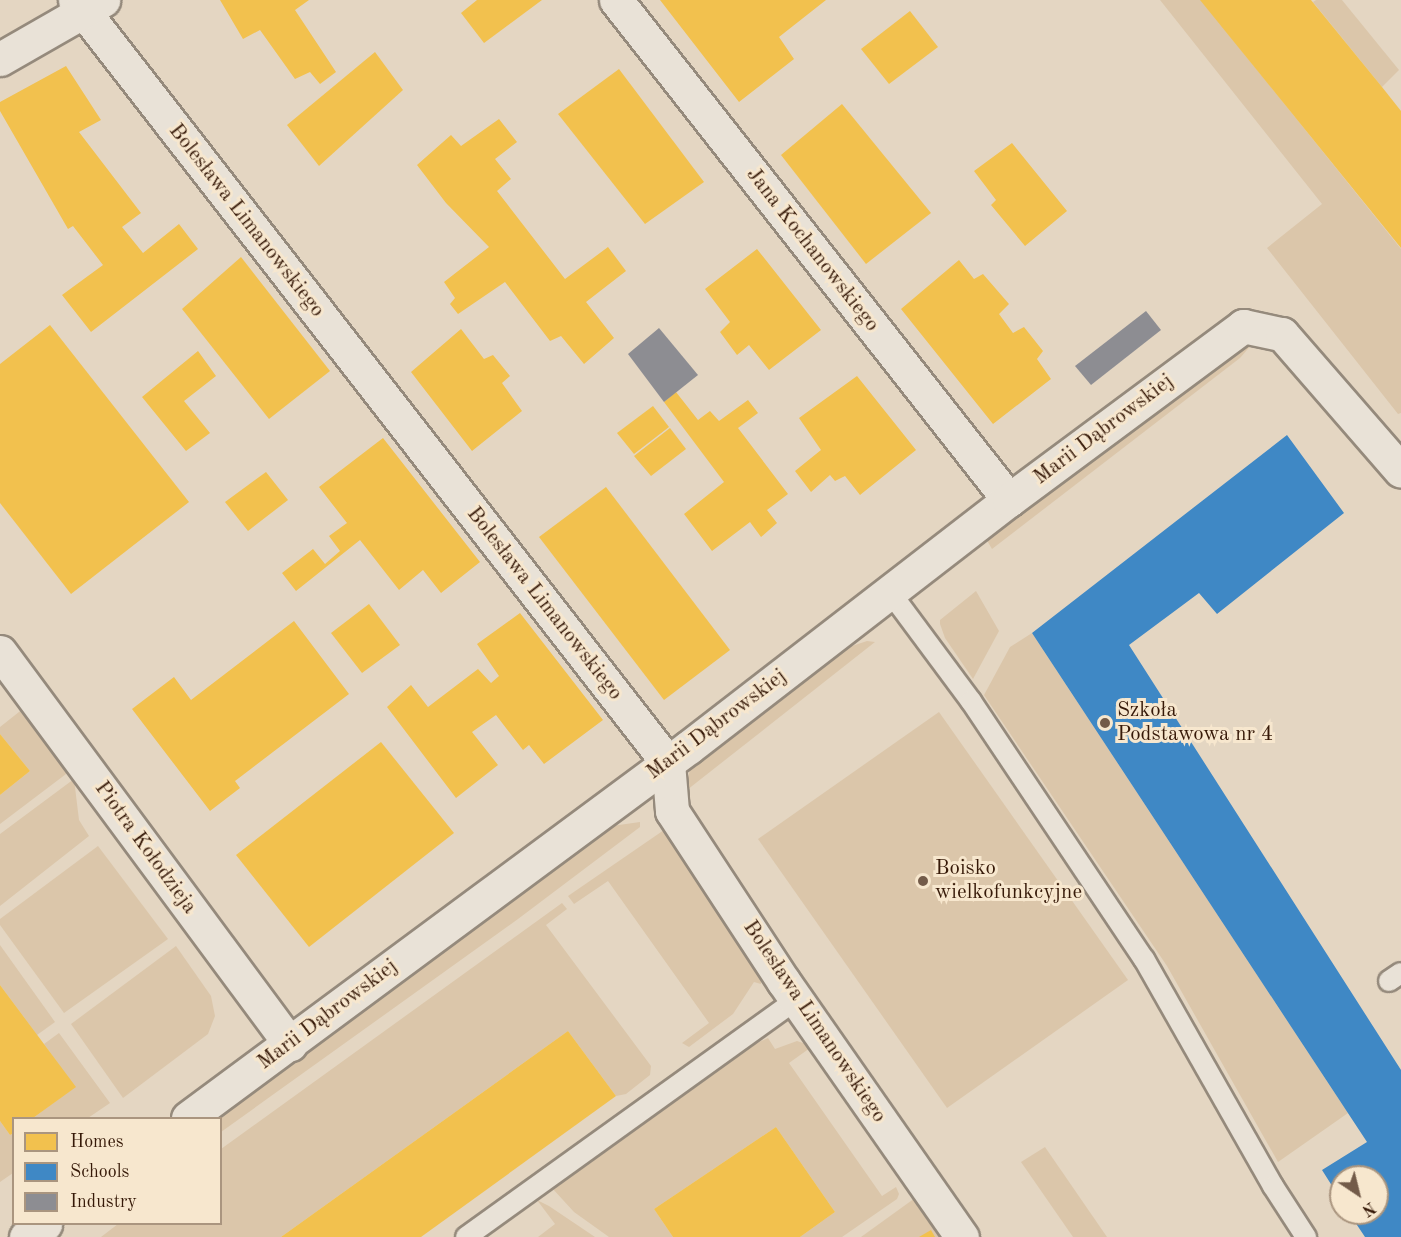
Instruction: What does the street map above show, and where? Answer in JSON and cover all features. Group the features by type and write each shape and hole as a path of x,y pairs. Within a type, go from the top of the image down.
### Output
{"street":[{"name":"Jana Kochanowskiego","path":"616,0 1009,500"},
{"path":"0,59 87,4"},
{"name":"Bolesława Limanowskiego","path":"87,4 668,763 672,811 796,1000 962,1237"},
{"name":"Marii Dąbrowskiej","path":"191,1117 668,763 1009,500 1243,326 1282,334 1401,471"},
{"name":"Piotra Kołodzieja","path":"0,651 290,1044"}],"lane":[{"path":"890,592 971,701 1144,959 1273,1186 1306,1237"},
{"path":"466,1237 796,1000"}],"shaded area":[{"path":"1160,0 1201,0 1401,249 1401,413 1398,414 1267,248 1322,204"},
{"path":"1342,0 1399,70 1382,87 1313,2"},
{"path":"1241,343 1253,343 1240,358 992,549 985,537"},
{"path":"976,591 999,631 973,679 945,638 940,620"},
{"path":"1032,633 1348,1113 1278,1162 1167,966 984,695 1010,647"},
{"path":"867,641 875,642 687,790 686,785 691,766 840,650"},
{"path":"24,708 70,771 0,824 0,795 30,771 0,734 0,727"},
{"name":"Boisko wielkofunkcyjne","path":"939,712 1128,980 947,1108 758,839"},
{"path":"74,779 79,820 89,836 0,906 0,834"},
{"path":"640,822 640,827 518,919 222,1131 222,1117 206,1117 599,832 612,826"},
{"path":"664,830 674,837 761,973 761,984 754,982 733,1014 689,1047 682,1043 709,1023 608,881 574,904 568,896"},
{"path":"98,846 168,939 64,1013 0,925 0,919"},
{"path":"562,903 567,909 546,925 651,1066 650,1075 626,1094 616,1096 568,1031 281,1237 101,1237 117,1225 222,1225 222,1148"},
{"path":"0,945 55,1022 37,1035 0,985"},
{"path":"176,946 211,996 215,1016 208,1034 123,1098 71,1024"},
{"path":"59,1033 110,1103 89,1117 34,1117 75,1087 44,1044"},
{"path":"768,1038 775,1049 797,1041 810,1048 789,1063 882,1196 896,1187 899,1194 897,1199 842,1237 800,1237 835,1212 776,1127 654,1209 673,1237 609,1237 574,1212 552,1188 746,1048"},
{"path":"0,1121 10,1135 12,1134 12,1174 0,1182"},
{"path":"1045,1147 1107,1237 1073,1237 1021,1162"},
{"path":"922,1193 953,1237 861,1237"},
{"path":"537,1200 595,1237 538,1237 555,1224"}],"building: Homes":[{"path":"220,0 309,0 295,10 336,72 320,84 310,72 295,79 260,30 243,39"},
{"path":"477,0 542,0 484,43 461,13"},
{"path":"660,0 826,0 779,37 794,59 739,102"},
{"path":"1200,0 1311,0 1382,87 1401,111 1401,248"},
{"path":"910,11 938,47 889,84 861,49"},
{"path":"375,52 403,90 319,166 287,125"},
{"path":"66,66 101,120 79,132 141,213 122,227 143,253 179,224 198,249 91,332 62,295 103,265 73,226 68,229 0,111 0,102"},
{"path":"619,69 704,182 645,224 558,114"},
{"path":"842,104 931,213 866,264 781,155"},
{"path":"499,119 517,142 495,159 511,179 497,191 565,279 608,247 626,271 586,302 614,338 584,364 561,336 550,341 505,282 458,314 450,304 455,298 444,282 489,247 446,203 417,165 451,135 461,146"},
{"path":"1012,143 1067,211 1025,246 991,205 996,200 974,171"},
{"path":"757,249 821,330 769,370 749,345 737,355 720,332 730,322 705,289"},
{"path":"241,257 330,371 269,419 182,309"},
{"path":"959,260 974,279 983,274 1009,304 999,314 1013,333 1024,327 1043,351 1037,359 1051,379 993,424 901,309"},
{"path":"50,325 189,502 71,594 0,503 0,364"},
{"path":"461,329 484,359 493,355 510,376 502,383 522,411 472,451 411,372"},
{"path":"198,351 216,376 184,401 210,433 186,451 142,397"},
{"path":"857,376 916,450 860,495 845,476 835,481 830,475 811,492 795,471 821,450 799,418"},
{"path":"676,392 698,420 710,411 719,421 748,400 758,413 738,428 788,494 767,510 777,523 761,537 750,522 712,551 684,514 724,482 664,402"},
{"path":"653,406 669,427 634,454 617,433"},
{"path":"670,428 686,449 651,476 634,456"},
{"path":"383,438 480,562 441,593 423,570 399,590 360,540 296,591 282,573 313,549 325,564 340,551 329,536 347,523 319,487"},
{"path":"266,472 288,500 248,531 225,502"},
{"path":"606,487 730,650 664,700 539,537"},
{"path":"369,604 400,645 362,673 331,633"},
{"path":"520,613 603,720 544,764 529,745 523,750 496,715 472,732 498,765 456,798 387,707 411,685 428,707 478,669 491,683 499,676 477,644"},
{"path":"294,621 349,694 235,781 240,788 210,811 132,709 174,677 191,700"},
{"path":"0,734 30,771 0,795"},
{"path":"381,742 454,833 309,947 236,855"},
{"path":"0,985 76,1087 34,1117 12,1117 12,1134 10,1135 0,1121"},
{"path":"568,1031 616,1096 421,1237 281,1237"},
{"path":"776,1127 835,1212 800,1237 673,1237 654,1209"},
{"path":"931,1230 935,1237 919,1237"}],"building: Schools":[{"path":"1287,435 1344,513 1217,614 1199,593 1129,645 1401,1070 1401,1237 1365,1237 1357,1225 1389,1225 1389,1165 1330,1165 1367,1142 1032,633"},
{"path":"1329,1166 1329,1181 1322,1170"}],"building: Industry":[{"path":"1146,311 1161,330 1091,385 1075,366"},
{"path":"659,328 698,375 664,402 628,354"}],"place":[{"name":"Szkoła Podstawowa nr 4","path":"1105,723"},
{"name":"Boisko wielkofunkcyjne","path":"923,881"}]}
